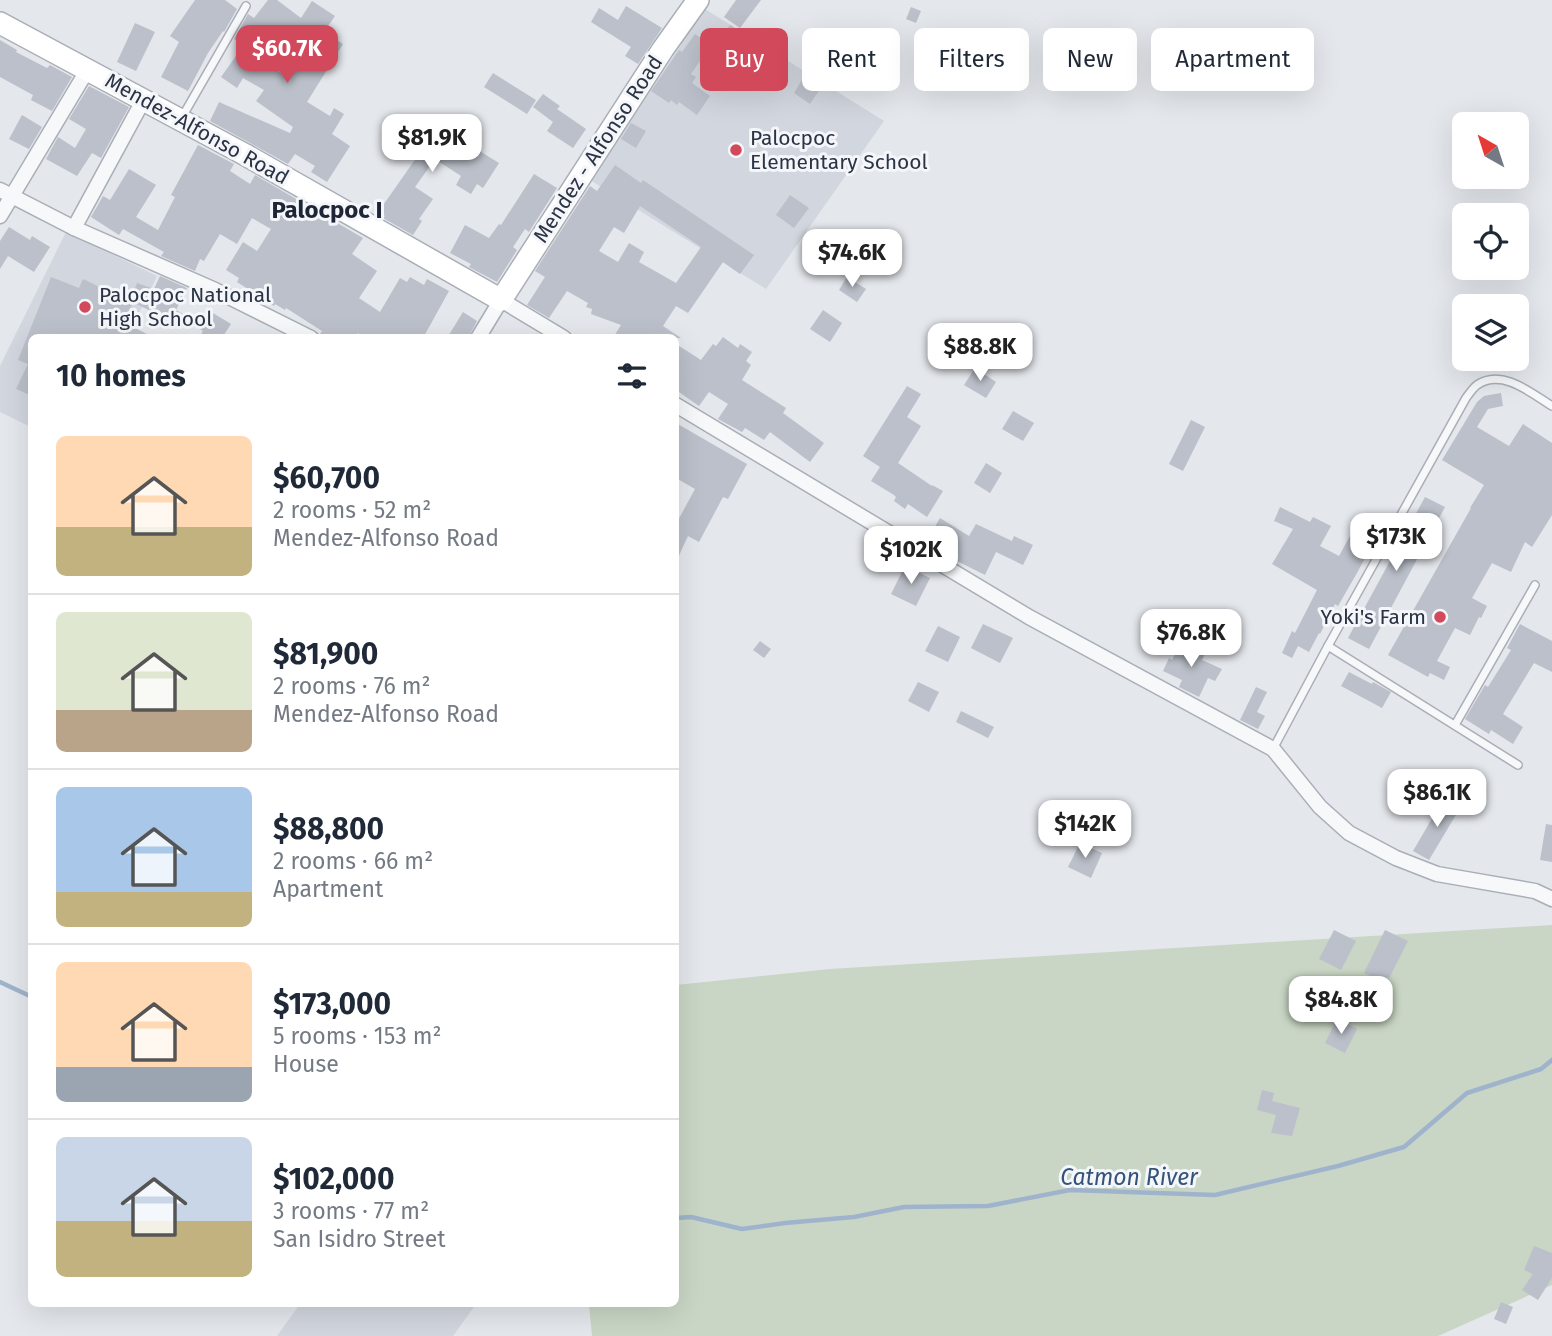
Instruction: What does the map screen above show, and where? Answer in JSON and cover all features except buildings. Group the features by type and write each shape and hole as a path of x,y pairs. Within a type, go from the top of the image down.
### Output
{"main road":[{"name":"Mendez - Alfonso Road","path":"501,300 663,49 698,0"},
{"name":"Mendez-Alfonso Road","path":"0,23 181,119 501,300"}],"street":[{"path":"0,216 6,193 88,69"},
{"path":"74,228 144,99"},
{"path":"6,193 74,228 215,290 303,334"},
{"path":"480,334 501,300 557,334"},
{"path":"679,407 1029,617 1273,749 1320,807 1349,833 1396,858 1437,874 1535,891 1552,900"}],"lane":[{"path":"181,119 246,6"},
{"path":"1273,749 1466,398 1477,385 1494,378 1511,382 1552,406"},
{"path":"1455,725 1535,585"},
{"path":"1328,646 1518,765"}],"shaded area":[{"name":"Palocpoc Elementary School","path":"705,9 735,28 700,28 700,91 788,91 788,61 802,70 802,91 836,91 884,121 766,289 590,180"},
{"name":"Palocpoc National High School","path":"66,232 157,276 129,334 28,334 28,426 0,412 0,366"},
{"path":"298,1307 474,1307 453,1336 277,1336"}],"green space":[{"path":"1552,925 1552,1285 1438,1336 592,1336 589,1307 679,1307 679,985 830,969"}],"waterway":[{"name":"Catmon River","path":"0,982 28,995"},
{"name":"Catmon River","path":"679,1218 691,1217 742,1229 854,1217 904,1207 988,1206 1070,1190 1215,1195 1338,1166 1404,1147 1467,1093 1541,1069 1552,1060"}],"place":[{"name":"Palocpoc Elementary School","path":"736,150"},
{"name":"Palocpoc National High School","path":"85,307"},
{"name":"Yoki's Farm","path":"1440,617"}],"district":[{"name":"Palocpoc I","path":"327,210"}]}
